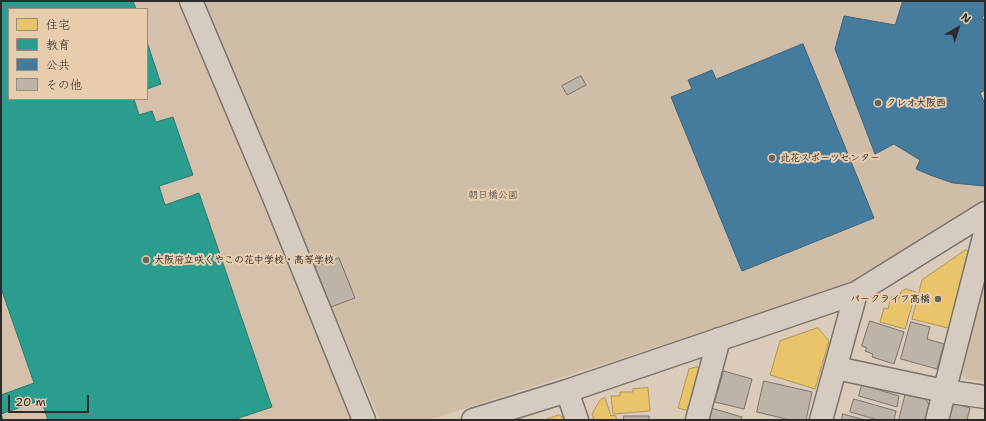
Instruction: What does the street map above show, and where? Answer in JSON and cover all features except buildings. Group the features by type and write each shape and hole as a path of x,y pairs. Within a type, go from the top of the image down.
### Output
{"street":[{"path":"191,1 275,200 364,420"},
{"path":"473,420 567,391 856,293 985,214"},
{"path":"937,420 985,233"},
{"path":"821,420 856,293"},
{"path":"697,420 719,339"},
{"path":"836,368 944,391 985,397"},
{"path":"567,391 577,420"}],"shaded area":[{"name":"大阪府立咲くやこの花中学校・高等学校","path":"1,1 183,1 358,420 1,420"}],"green space":[{"name":"朝日橋公園","path":"199,1 985,1 985,201 858,282 429,420 380,420"},
{"path":"985,272 985,382 965,379 959,371"}],"place":[{"name":"クレオ大阪西","path":"878,103"},
{"name":"此花スポーツセンター","path":"772,158"},
{"name":"大阪府立咲くやこの花中学校・高等学校","path":"146,260"},
{"name":"パークライフ高橋","path":"938,299"}]}
